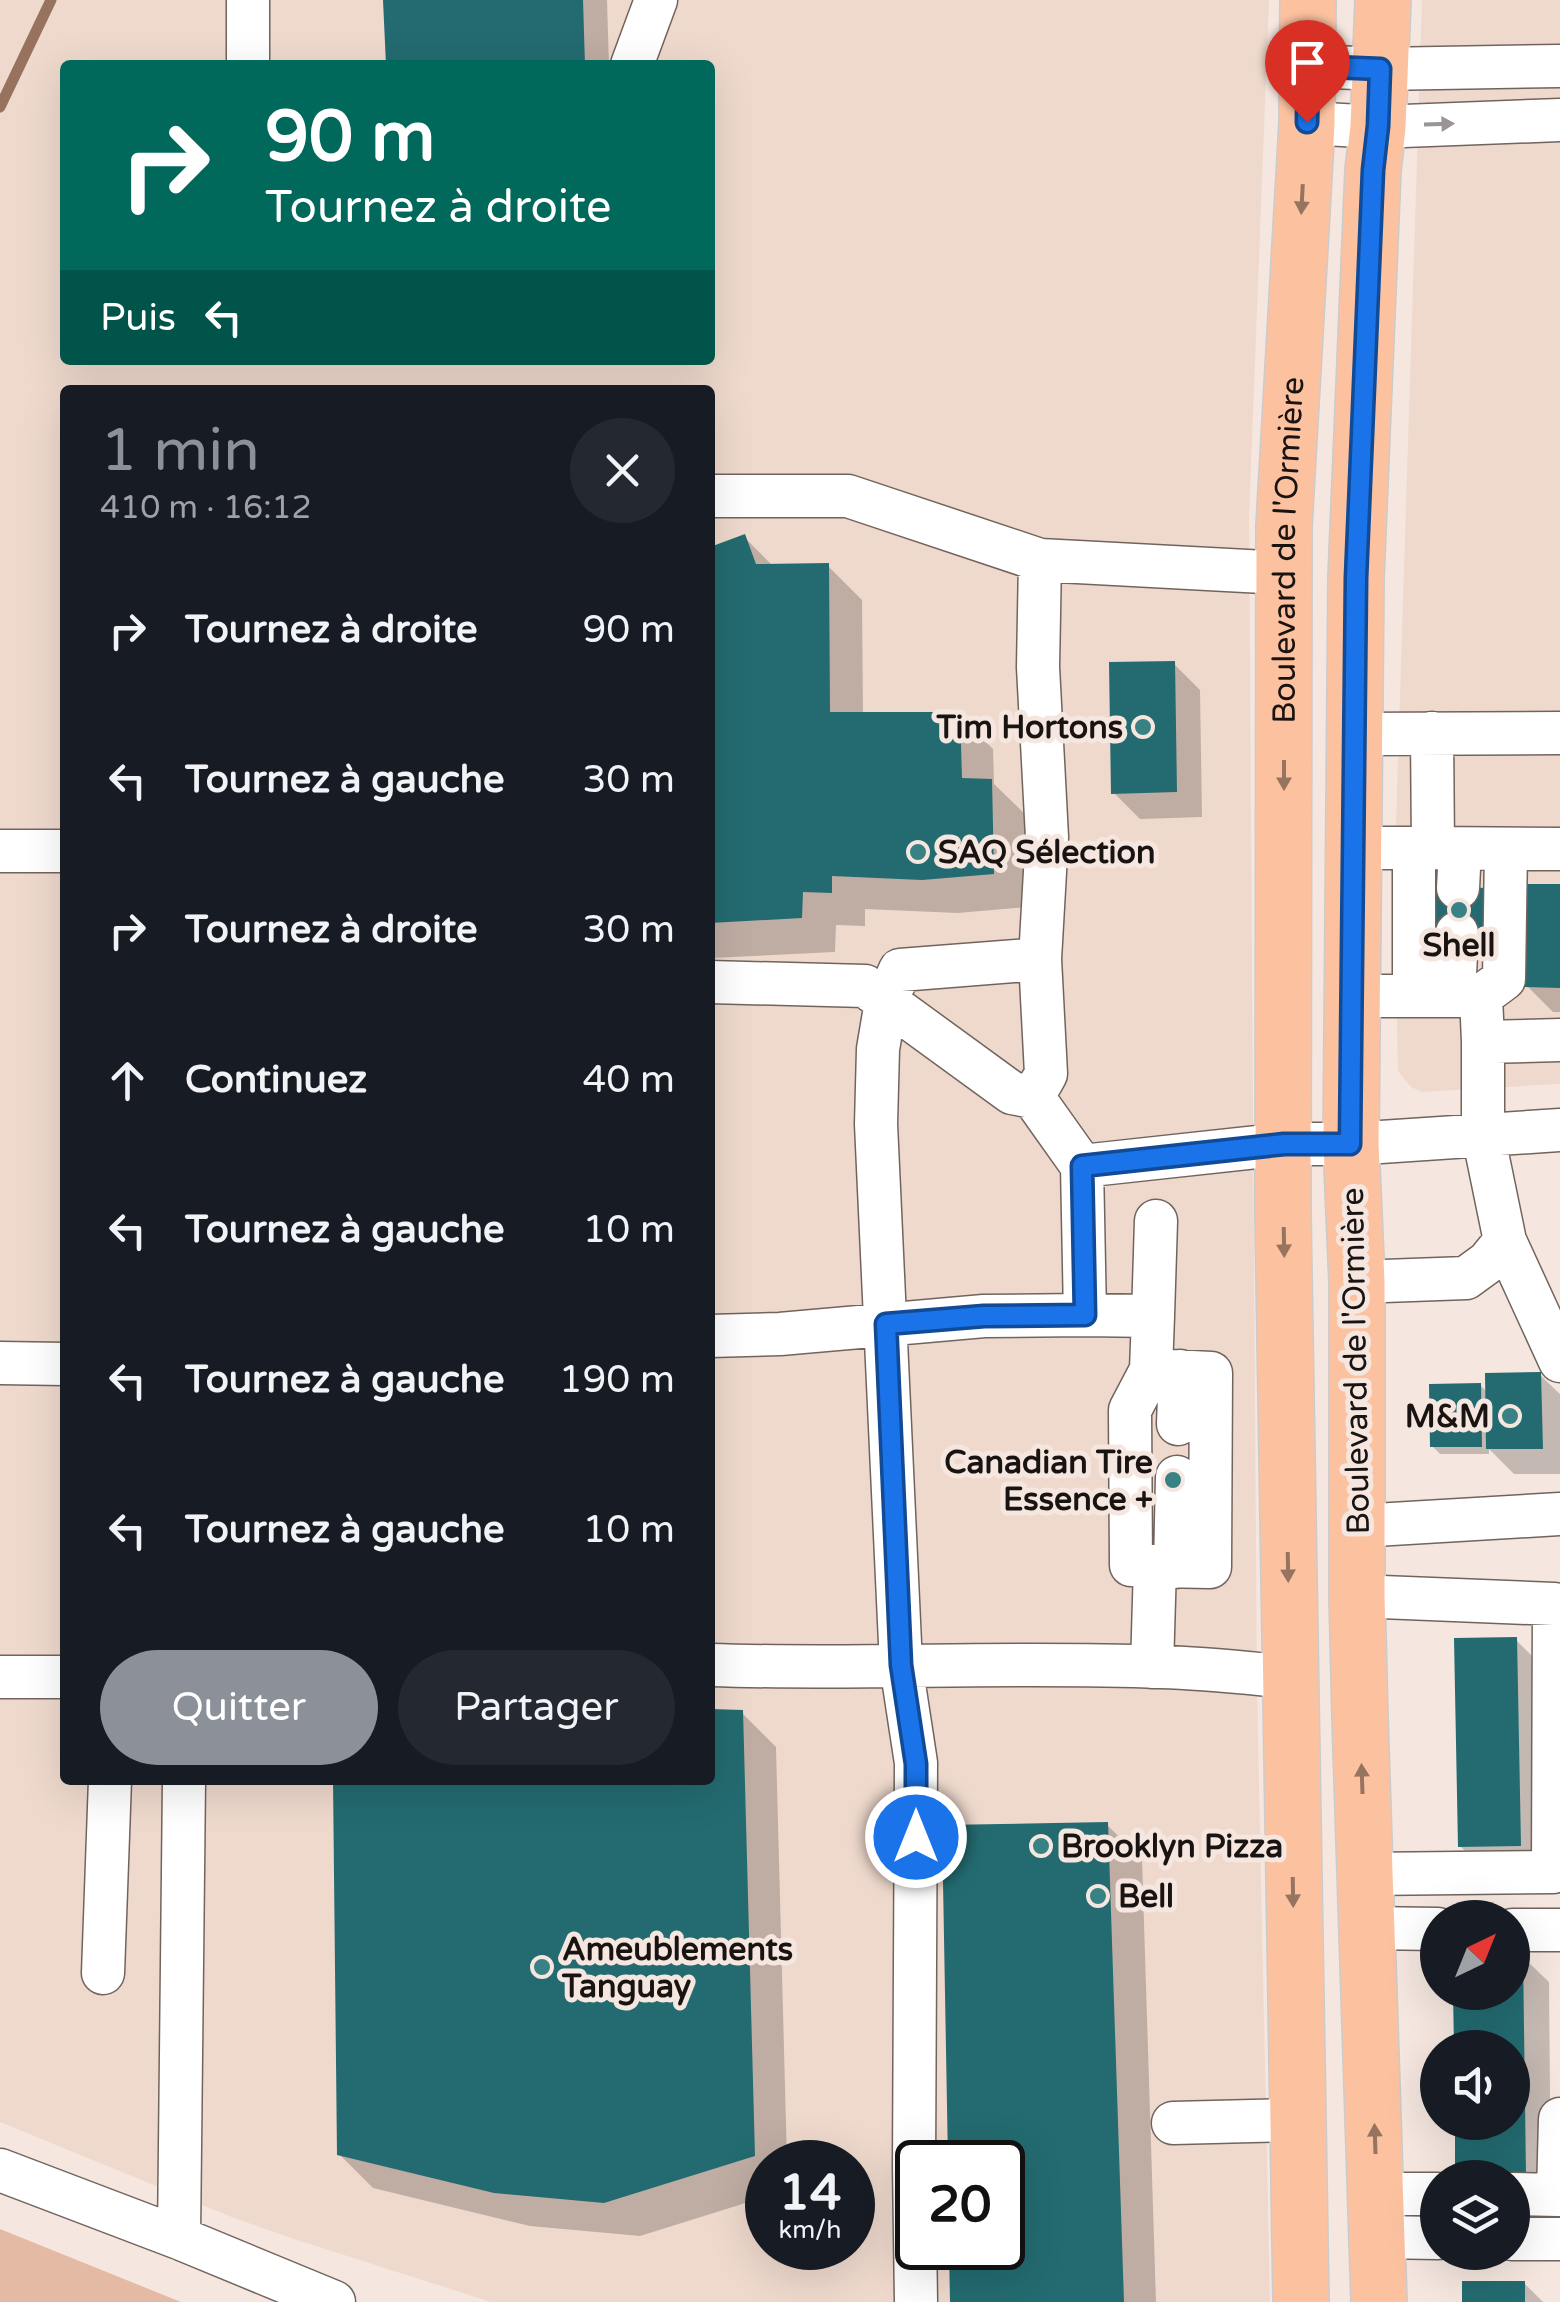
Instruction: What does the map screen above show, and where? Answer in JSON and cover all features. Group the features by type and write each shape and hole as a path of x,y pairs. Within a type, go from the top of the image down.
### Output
{"main road":[{"name":"Boulevard de l'Ormière","path":"1301,2302 1284,1144 1284,526 1307,122 1308,0"},
{"name":"Boulevard de l'Ormière","path":"1380,2302 1357,1596 1357,1282 1350,1144 1356,578 1383,0"}],"street":[{"path":"248,0 248,60"},
{"path":"634,60 656,0"},
{"path":"1308,66 1560,66"},
{"path":"1307,122 1378,126 1560,120"},
{"path":"715,496 848,496 1040,560 1284,572"},
{"path":"1033,1097 1046,1074 1040,959 1047,837 1038,667 1040,560"},
{"path":"1432,733 1450,996 1483,1042 1483,1134 1505,1241 1560,1361"},
{"path":"1356,734 1560,733"},
{"path":"1354,848 1441,858 1506,850 1560,849"},
{"path":"1352,996 1450,996 1504,978 1506,850"},
{"path":"0,851 60,851"},
{"path":"1450,996 1457,933"},
{"path":"916,2302 916,1764 901,1665 876,1124 878,1049 886,1002 900,970 1040,959"},
{"path":"715,982 866,986 1012,1093 1033,1097 1082,1166 1085,1315"},
{"path":"1483,1042 1560,1040"},
{"path":"1082,1166 1284,1144 1350,1144 1560,1130"},
{"path":"1156,1220 1153,1316 1178,1424"},
{"path":"1357,1282 1466,1278 1488,1262 1505,1241"},
{"path":"715,1336 984,1316 1153,1316"},
{"path":"0,1363 60,1364"},
{"path":"1165,1371 1211,1372 1210,1567 1131,1566 1130,1410 1165,1371"},
{"path":"1152,1666 1177,1477"},
{"path":"1358,1526 1560,1514"},
{"path":"1357,1596 1554,1604 1553,1872 1366,1874"},
{"path":"715,1665 1152,1666 1290,1677"},
{"path":"0,1677 60,1677"},
{"path":"104,1972 110,1785"},
{"path":"180,2238 184,1785"},
{"path":"1367,1928 1420,1928"},
{"path":"1530,1930 1560,1930"},
{"path":"1530,2194 1558,2194 1560,2119"},
{"path":"1172,2123 1296,2120"},
{"path":"0,2170 334,2302"},
{"path":"1377,2215 1420,2200"},
{"path":"1377,2215 1420,2231"},
{"path":"1530,2239 1560,2240"}],"shaded area":[{"path":"0,0 1269,0 1249,518 1257,1691 1270,2302 491,2302 294,2239 0,2122"},
{"path":"1422,0 1560,0 1560,1084 1422,1092 1411,1087 1398,1071 1394,884"},
{"path":"0,2229 181,2302 0,2302"}],"building":[{"path":"383,0 583,0 585,60 386,60"},
{"path":"745,534 756,564 829,563 830,712 960,712 962,778 992,779 994,874 922,880 832,876 832,893 803,892 802,918 715,923 715,545"},
{"name":"Tim Hortons","path":"1175,661 1177,792 1111,794 1109,662"},
{"path":"1525,884 1560,884 1560,988 1525,987"},
{"name":"Shell","path":"1423,887 1495,888 1494,934 1423,933"},
{"path":"1541,1372 1543,1449 1486,1449 1485,1373"},
{"path":"1481,1383 1482,1447 1430,1447 1429,1384"},
{"path":"1517,1637 1521,1846 1458,1847 1454,1638"},
{"name":"Ameublements Tanguay","path":"715,1709 743,1710 755,2140 745,2140 745,2159 604,2203 494,2193 337,2155 333,1785 715,1785"},
{"path":"1108,1822 1124,2302 950,2302 949,2270 1025,2270 1025,2140 948,2140 942,1825"},
{"path":"1453,2010 1524,2010 1524,2030 1454,2030"},
{"path":"1455,2140 1526,2140 1526,2160 1455,2160"},
{"path":"1462,2281 1525,2281 1525,2302 1462,2302"}],"waterway":[{"path":"0,107 51,0"}],"place":[{"name":"Tim Hortons","path":"1143,727"},
{"name":"SAQ Sélection","path":"918,852"},
{"name":"Shell","path":"1459,910"},
{"name":"M&M","path":"1510,1416"},
{"name":"Canadian Tire Essence +","path":"1173,1480"},
{"name":"Brooklyn Pizza","path":"1041,1846"},
{"name":"Bell","path":"1098,1896"},
{"name":"Ameublements Tanguay","path":"542,1967"}],"route":[{"path":"916,1837 916,1764 901,1665 886,1324 984,1316 1085,1315 1082,1166 1284,1144 1350,1144 1356,578 1380,69 1308,66 1307,122"}]}
